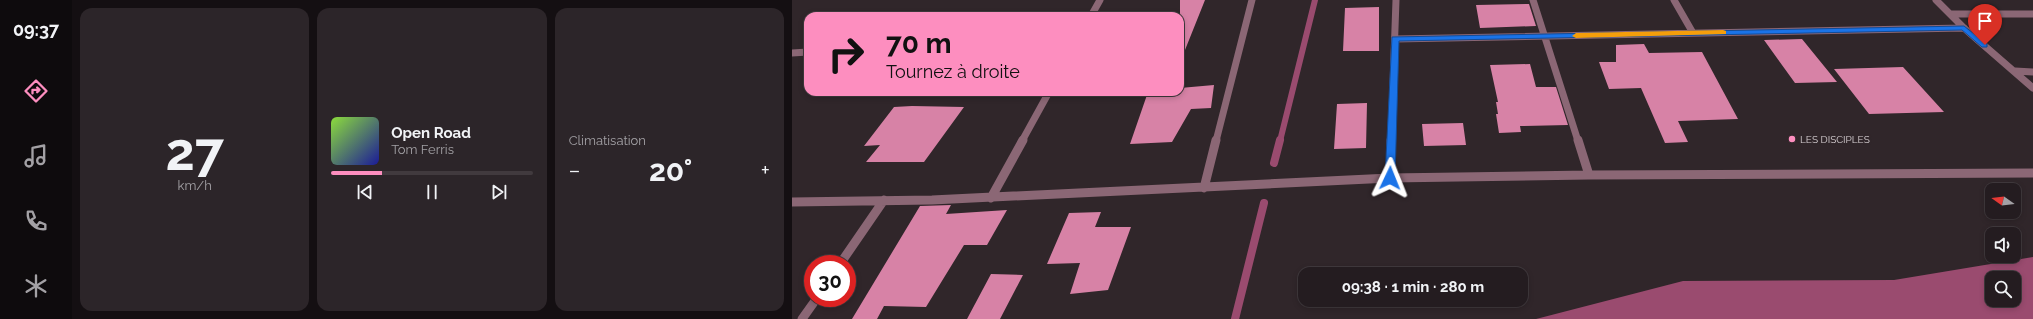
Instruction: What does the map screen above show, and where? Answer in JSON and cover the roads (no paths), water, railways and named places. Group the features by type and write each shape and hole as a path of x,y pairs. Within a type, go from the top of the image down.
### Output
{"street":[{"path":"1093,12 1100,0"},
{"path":"1204,188 1252,0"},
{"path":"1390,178 1396,0"},
{"path":"1532,0 1589,175"},
{"path":"1674,0 1693,33"},
{"path":"1936,0 1964,28 2033,88"},
{"path":"1951,14 2033,14"},
{"path":"1395,39 1964,28"},
{"path":"792,53 804,52"},
{"path":"2015,72 2033,72"},
{"path":"991,198 1047,96"},
{"path":"792,202 991,198 1390,178 1589,175 2033,173"},
{"path":"846,255 884,200"},
{"path":"802,319 811,307"}],"waterway":[{"path":"1280,141 1315,0"},
{"path":"1274,163 1280,140"},
{"path":"1235,319 1264,203"}],"place":[{"name":"LES DISCIPLES","path":"1792,139"}]}
